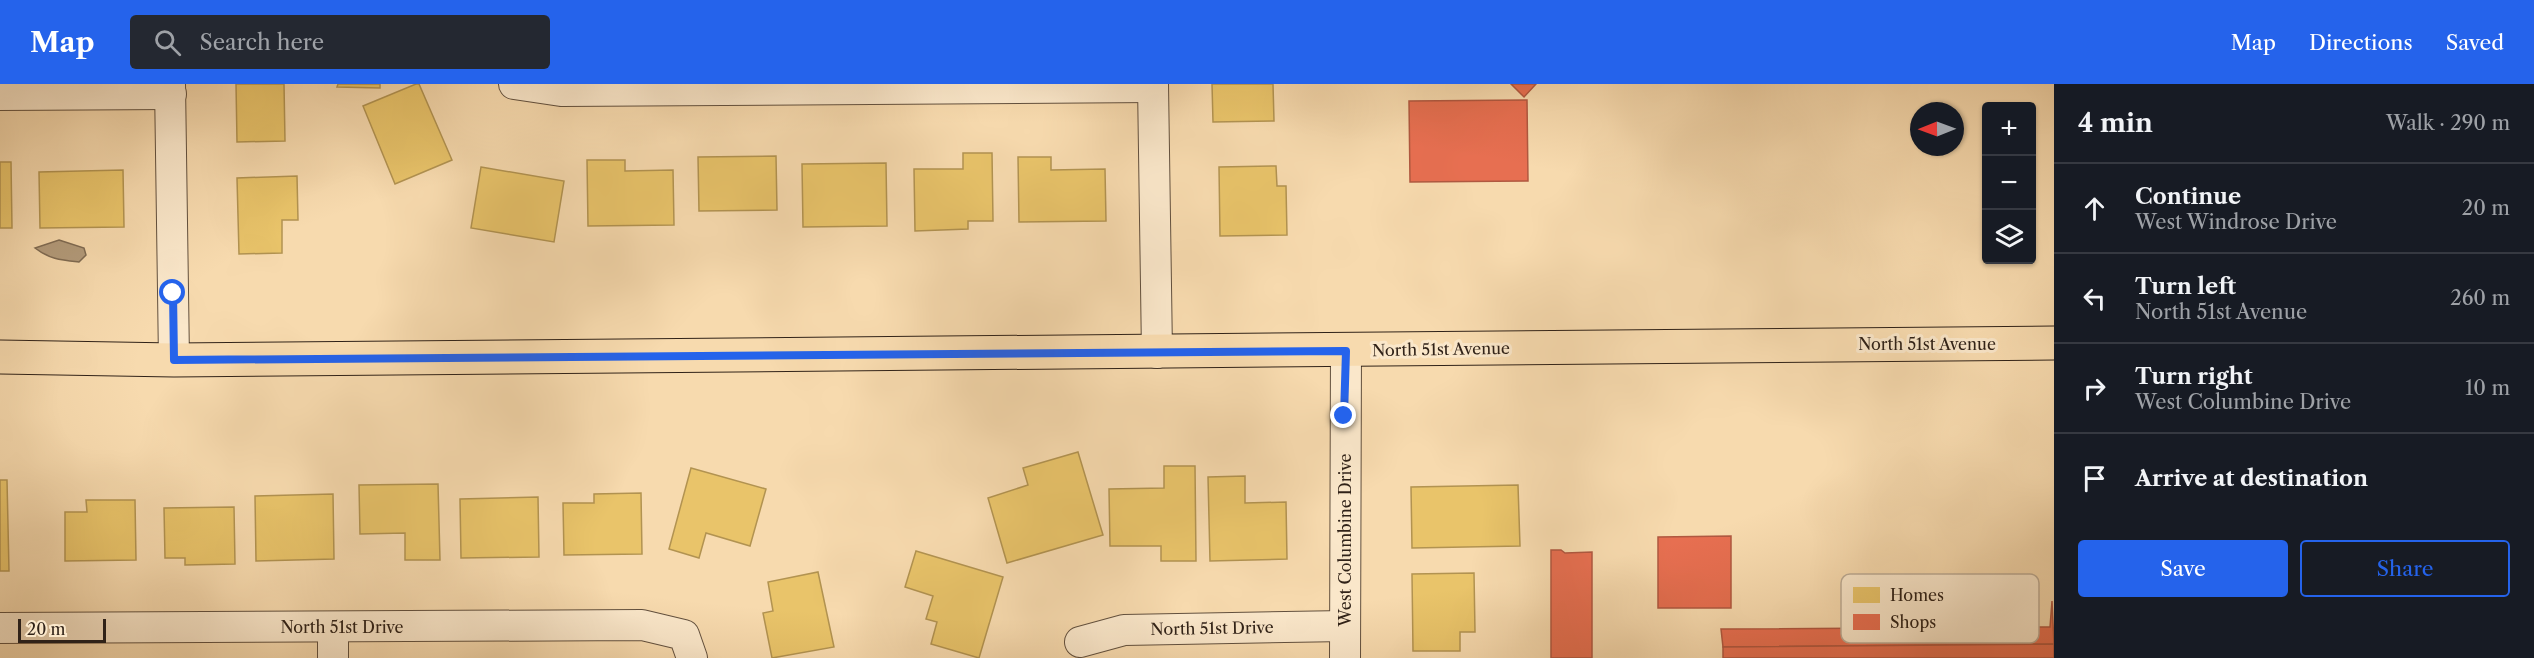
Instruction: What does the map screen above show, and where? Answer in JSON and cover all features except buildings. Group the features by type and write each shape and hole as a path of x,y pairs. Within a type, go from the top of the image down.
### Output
{"main road":[{"name":"North 51st Avenue","path":"0,357 174,360 1157,353 2054,343"}],"street":[{"path":"514,84 561,91 1153,86 1157,353"},
{"path":"0,95 171,89 174,360"},
{"name":"West Columbine Drive","path":"1346,351 1346,658"},
{"name":"North 51st Drive","path":"0,628 642,625 688,646"},
{"name":"North 51st Drive","path":"1080,642 1124,630 1345,626"},
{"path":"333,627 333,658"}],"shaded area":[{"path":"59,240 84,248 86,255 79,262 66,261 50,257 35,248"}],"route":[{"path":"173,293 174,360 1346,351 1344,416"}]}
